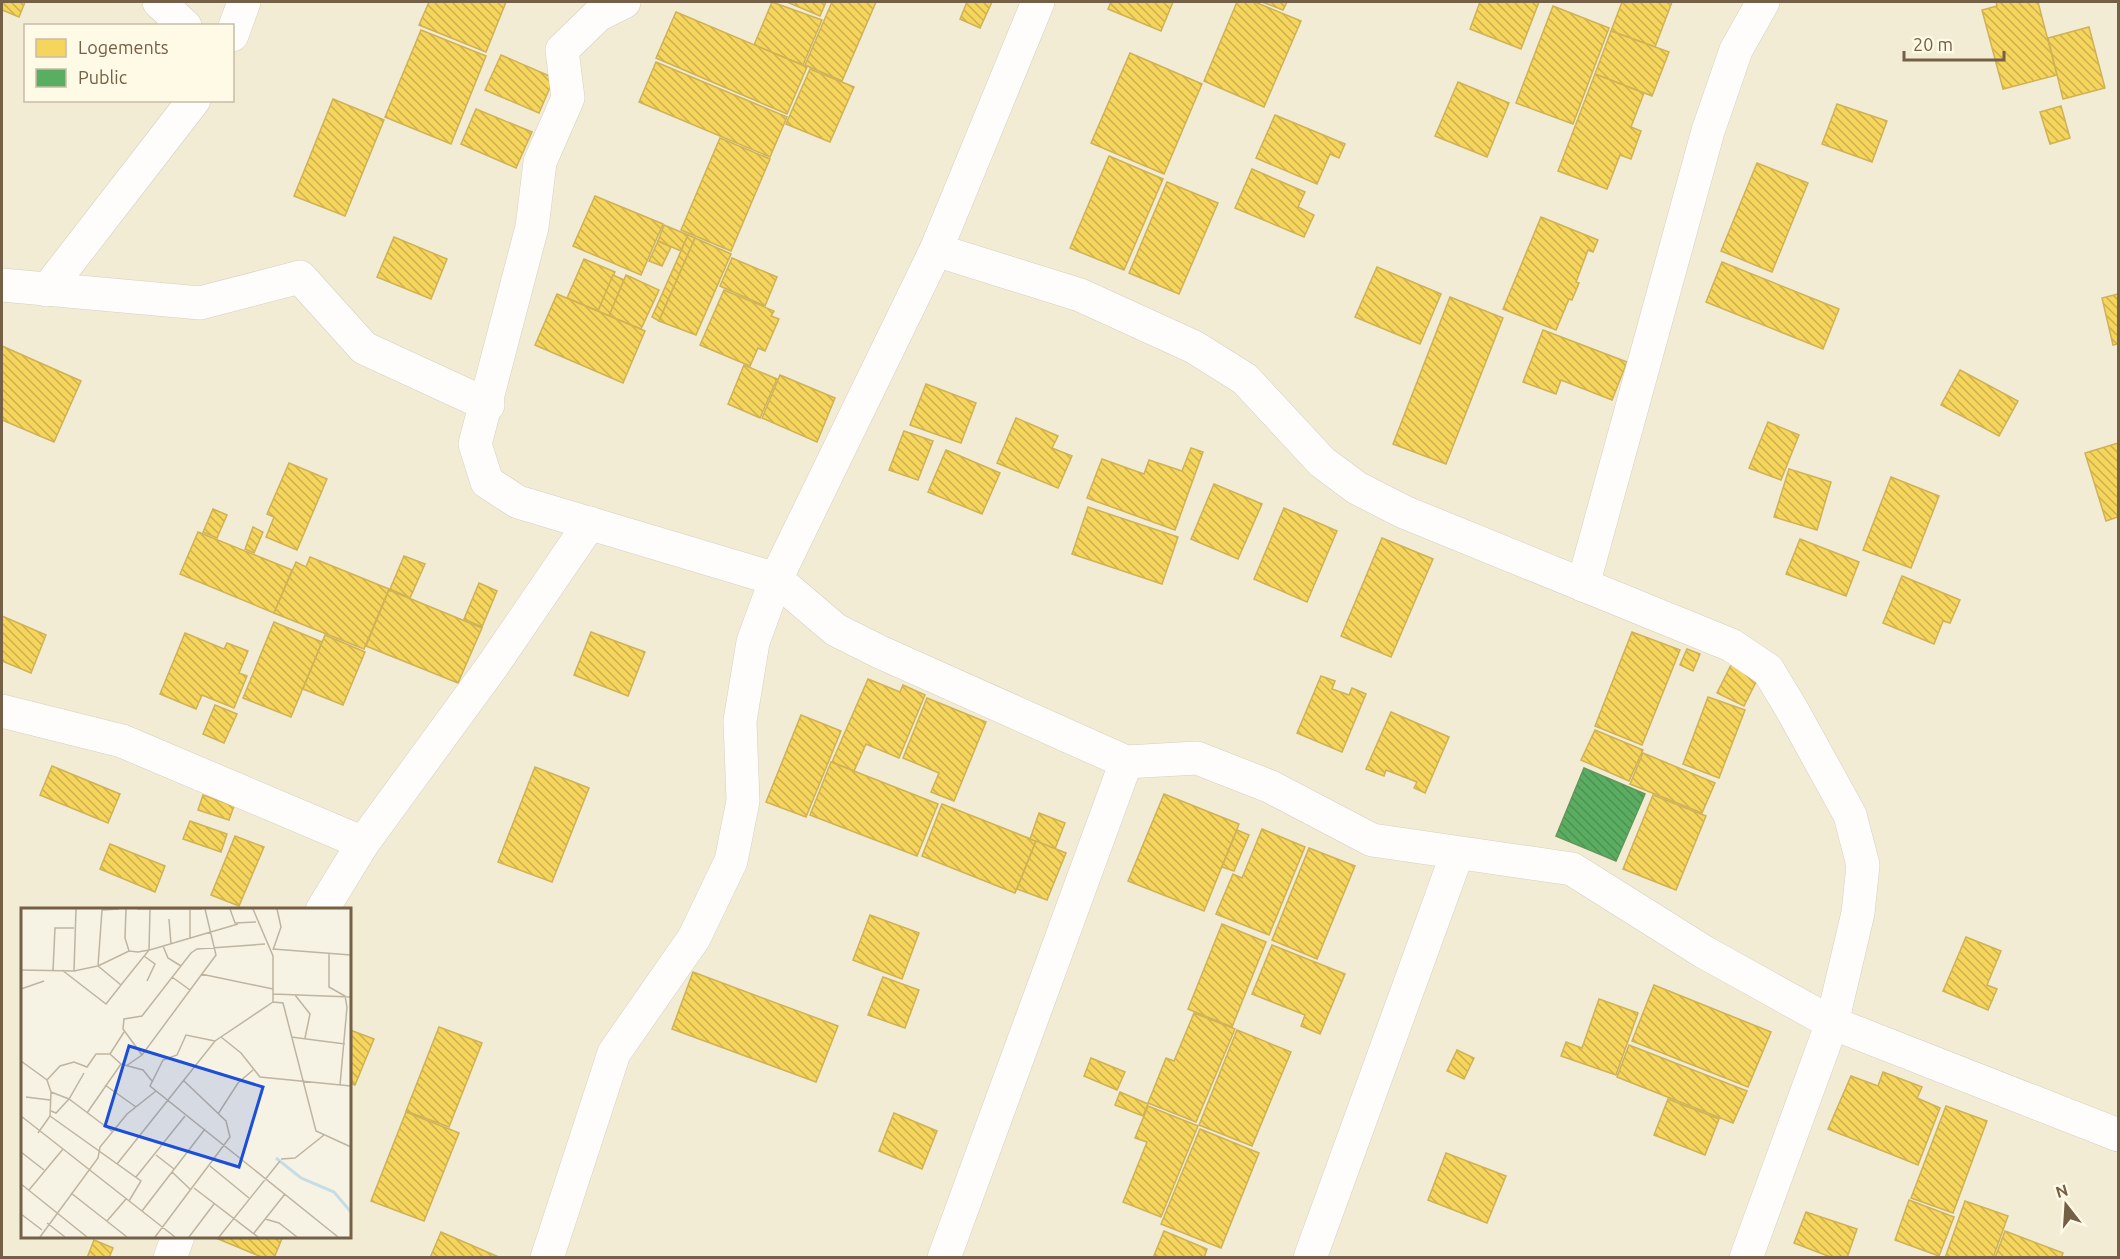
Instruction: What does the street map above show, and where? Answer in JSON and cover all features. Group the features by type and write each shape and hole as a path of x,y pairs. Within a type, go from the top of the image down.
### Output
{"street":[{"path":"159,2 183,24"},
{"path":"234,30 244,2"},
{"path":"624,2 598,15 562,50 568,98 540,162 532,227 488,405 476,444 486,482 518,502 776,579 836,630 1126,762 1197,758 1271,787 1371,840 1572,869 1704,952 1832,1023 2118,1135"},
{"path":"547,1257 614,1053 694,938 731,861 743,801 740,721 753,642 776,579 936,250 1038,2"},
{"path":"1583,585 1708,131 1736,50 1763,2"},
{"path":"47,290 192,102"},
{"path":"936,250 1080,295 1194,347 1245,380 1322,462 1357,488 1404,512 1731,645 1768,670 1850,815 1863,865 1858,913 1832,1023 1746,1257"},
{"path":"2,285 200,303 300,277 364,348 488,405"},
{"path":"323,908 363,843 493,664 590,523"},
{"path":"2,711 122,741 363,843"},
{"path":"944,1257 1126,762"},
{"path":"1310,1257 1457,854"},
{"path":"170,1257 177,1238"}],"shaded area":[{"path":"2,2 2118,2 2118,1257 2,1257"}],"building: Logements":[{"path":"2,2 25,2 19,17 2,10"},
{"path":"429,2 506,2 486,52 419,25"},
{"path":"772,2 822,20 803,65 754,45"},
{"path":"787,2 826,2 820,16"},
{"path":"832,2 876,2 842,81 805,65"},
{"path":"967,2 992,2 980,28 960,19"},
{"path":"1111,2 1173,2 1161,31 1108,9"},
{"path":"1237,2 1255,2 1301,21 1264,107 1204,81"},
{"path":"1262,2 1287,2 1283,10"},
{"path":"1480,2 1539,2 1521,49 1470,29"},
{"path":"1622,2 1672,2 1655,47 1611,31"},
{"path":"1996,2 2038,2 2057,75 2003,89 1982,10 1997,6"},
{"path":"1553,6 1609,28 1573,124 1516,103"},
{"path":"676,12 807,67 787,114 656,58"},
{"path":"2089,27 2105,88 2063,99 2048,38"},
{"path":"421,30 486,56 451,144 385,117"},
{"path":"1611,31 1669,52 1652,96 1595,74"},
{"path":"1130,53 1202,84 1164,174 1091,143"},
{"path":"501,55 554,78 539,113 485,90"},
{"path":"656,62 787,117 770,157 639,102"},
{"path":"810,69 854,87 830,142 786,124"},
{"path":"1595,74 1644,93 1631,127 1641,131 1631,159 1620,155 1607,189 1558,171"},
{"path":"1458,82 1509,103 1487,157 1435,136"},
{"path":"333,99 384,120 345,216 294,196"},
{"path":"1837,104 1887,121 1872,162 1822,144"},
{"path":"2061,106 2070,138 2050,144 2040,112"},
{"path":"476,109 532,132 516,168 461,144"},
{"path":"1275,115 1345,144 1339,158 1330,154 1317,184 1256,158"},
{"path":"720,138 770,159 731,251 681,230"},
{"path":"1109,156 1163,179 1124,270 1070,248"},
{"path":"1757,163 1808,183 1772,272 1721,251"},
{"path":"1252,169 1305,192 1298,207 1314,215 1304,237 1235,208"},
{"path":"1167,182 1218,203 1179,294 1129,273"},
{"path":"595,196 663,224 641,275 573,246"},
{"path":"1541,217 1598,240 1593,252 1588,250 1576,282 1579,283 1572,300 1569,299 1556,330 1503,309"},
{"path":"664,225 688,235 681,251 658,241"},
{"path":"688,235 695,238 659,321 652,317"},
{"path":"394,237 447,259 431,299 377,277"},
{"path":"695,238 731,254 696,335 659,321"},
{"path":"658,241 671,247 662,266 649,261"},
{"path":"732,258 777,277 765,306 720,286"},
{"path":"584,259 615,272 598,311 567,298"},
{"path":"1722,262 1839,309 1823,349 1706,302"},
{"path":"1377,267 1441,294 1420,344 1355,317"},
{"path":"613,275 624,280 609,316 598,311"},
{"path":"626,275 659,290 641,329 609,316"},
{"path":"724,290 774,311 771,316 779,319 765,351 758,348 750,366 700,345"},
{"path":"557,294 645,331 623,383 535,345"},
{"path":"2118,294 2118,344 2113,345 2102,298"},
{"path":"1450,297 1503,318 1446,464 1393,444"},
{"path":"1543,330 1627,362 1612,400 1561,380 1556,394 1523,382"},
{"path":"2,346 81,381 54,442 2,420"},
{"path":"744,365 777,379 760,418 728,404"},
{"path":"1960,370 2018,401 1999,436 1941,405"},
{"path":"780,375 835,398 817,442 762,418"},
{"path":"926,384 976,403 961,443 910,425"},
{"path":"1016,418 1058,436 1052,448 1072,456 1058,488 997,463"},
{"path":"1768,422 1799,435 1781,480 1749,468"},
{"path":"904,431 933,441 918,480 889,470"},
{"path":"2118,443 2118,517 2106,521 2085,453"},
{"path":"1191,448 1203,452 1175,530 1087,498 1102,459 1144,474 1149,460 1182,471"},
{"path":"946,450 1000,473 982,514 928,492"},
{"path":"289,463 327,479 297,550 266,537 274,517 267,514"},
{"path":"1789,469 1831,482 1817,530 1774,517"},
{"path":"1891,477 1939,496 1911,568 1863,550"},
{"path":"1214,484 1262,504 1238,559 1191,539"},
{"path":"1088,507 1178,537 1162,584 1072,554"},
{"path":"1284,508 1337,531 1307,602 1254,579"},
{"path":"213,509 227,515 217,538 203,532"},
{"path":"253,527 263,532 254,553 245,549"},
{"path":"198,532 292,570 274,613 180,574"},
{"path":"1382,538 1433,559 1391,657 1341,636"},
{"path":"1800,539 1859,562 1846,596 1786,574"},
{"path":"404,556 425,564 410,598 390,589"},
{"path":"310,557 389,589 364,649 274,613 296,562 306,567"},
{"path":"1902,576 1960,600 1950,623 1943,621 1934,644 1883,623"},
{"path":"479,583 497,591 482,627 464,619"},
{"path":"389,590 482,628 458,683 366,646"},
{"path":"2,616 46,635 31,673 2,661"},
{"path":"274,622 322,642 291,717 243,698"},
{"path":"591,632 645,652 628,696 574,675"},
{"path":"1632,632 1680,650 1642,745 1595,726"},
{"path":"185,633 224,649 227,643 248,651 239,673 247,676 234,708 202,695 196,709 160,694"},
{"path":"325,635 365,652 343,705 303,689"},
{"path":"1687,649 1700,654 1693,671 1680,665"},
{"path":"1732,663 1759,676 1744,706 1717,693"},
{"path":"1321,676 1335,681 1332,689 1349,695 1352,688 1366,694 1342,752 1297,733"},
{"path":"868,679 900,692 903,685 925,695 899,758 866,744 854,771 832,762"},
{"path":"1708,697 1745,710 1719,778 1683,764"},
{"path":"927,698 986,722 954,801 931,792 939,773 903,758"},
{"path":"215,705 237,714 224,743 203,734"},
{"path":"1391,712 1449,737 1425,793 1414,788 1417,782 1386,770 1384,776 1366,769"},
{"path":"801,715 841,731 806,817 766,802"},
{"path":"1595,730 1643,750 1629,781 1581,760"},
{"path":"1643,753 1715,783 1702,813 1630,784"},
{"path":"831,762 938,804 917,856 810,815"},
{"path":"52,766 120,794 108,823 40,795"},
{"path":"535,767 589,788 552,882 498,862"},
{"path":"1164,794 1239,824 1204,911 1128,881"},
{"path":"203,795 234,806 229,820 198,810"},
{"path":"1653,795 1706,816 1676,890 1623,869"},
{"path":"942,804 1036,841 1015,893 922,856"},
{"path":"1039,813 1065,823 1055,849 1030,839"},
{"path":"190,821 227,834 221,852 183,839"},
{"path":"1262,829 1305,847 1269,935 1216,914 1233,874 1242,878"},
{"path":"1237,830 1249,835 1234,871 1222,867"},
{"path":"235,836 264,847 239,906 211,895"},
{"path":"1036,841 1066,853 1047,900 1017,889"},
{"path":"110,844 165,866 155,892 100,869"},
{"path":"1309,848 1355,866 1317,959 1272,940"},
{"path":"870,915 919,933 902,979 853,960"},
{"path":"1222,924 1266,942 1232,1027 1188,1009"},
{"path":"1966,937 2001,951 1987,985 1997,989 1988,1010 1943,991"},
{"path":"1272,945 1345,974 1320,1034 1301,1026 1305,1015 1252,994"},
{"path":"693,972 838,1026 816,1082 672,1029"},
{"path":"883,977 919,990 905,1028 868,1015"},
{"path":"1654,985 1771,1032 1748,1087 1632,1041"},
{"path":"1599,999 1638,1013 1616,1075 1561,1056 1566,1042 1582,1048"},
{"path":"1194,1013 1235,1029 1196,1122 1148,1103 1166,1058 1174,1061"},
{"path":"439,1027 482,1043 449,1127 406,1111"},
{"path":"351,1030 374,1039 355,1085 351,1083"},
{"path":"1237,1030 1291,1052 1252,1146 1199,1125"},
{"path":"1629,1045 1747,1091 1733,1123 1617,1077"},
{"path":"1457,1050 1474,1058 1464,1079 1447,1071"},
{"path":"1091,1058 1125,1072 1117,1090 1084,1076"},
{"path":"1883,1072 1922,1087 1917,1098 1940,1108 1918,1165 1828,1129 1851,1076 1878,1086"},
{"path":"1120,1092 1148,1104 1143,1116 1115,1105"},
{"path":"1668,1099 1719,1119 1705,1155 1654,1135"},
{"path":"1148,1106 1198,1126 1161,1217 1123,1202 1147,1142 1135,1138"},
{"path":"1946,1106 1987,1121 1953,1213 1911,1198"},
{"path":"406,1112 459,1133 424,1221 371,1201"},
{"path":"894,1113 937,1131 922,1169 879,1151"},
{"path":"1200,1129 1259,1153 1221,1248 1161,1224"},
{"path":"1446,1153 1506,1176 1487,1223 1428,1200"},
{"path":"1909,1200 1954,1217 1939,1256 1895,1240"},
{"path":"1965,1201 2008,1216 1993,1258 1945,1258"},
{"path":"1806,1212 1857,1229 1847,1258 1833,1258 1794,1243"},
{"path":"1164,1231 1207,1249 1204,1258 1153,1258"},
{"path":"2005,1231 2063,1253 2061,1258 1995,1258"},
{"path":"441,1232 501,1258 430,1258"},
{"path":"216,1238 282,1238 274,1258 264,1258"},
{"path":"94,1240 113,1248 109,1258 87,1258"}],"building: Public":[{"path":"1584,768 1645,794 1616,861 1556,836"}]}
